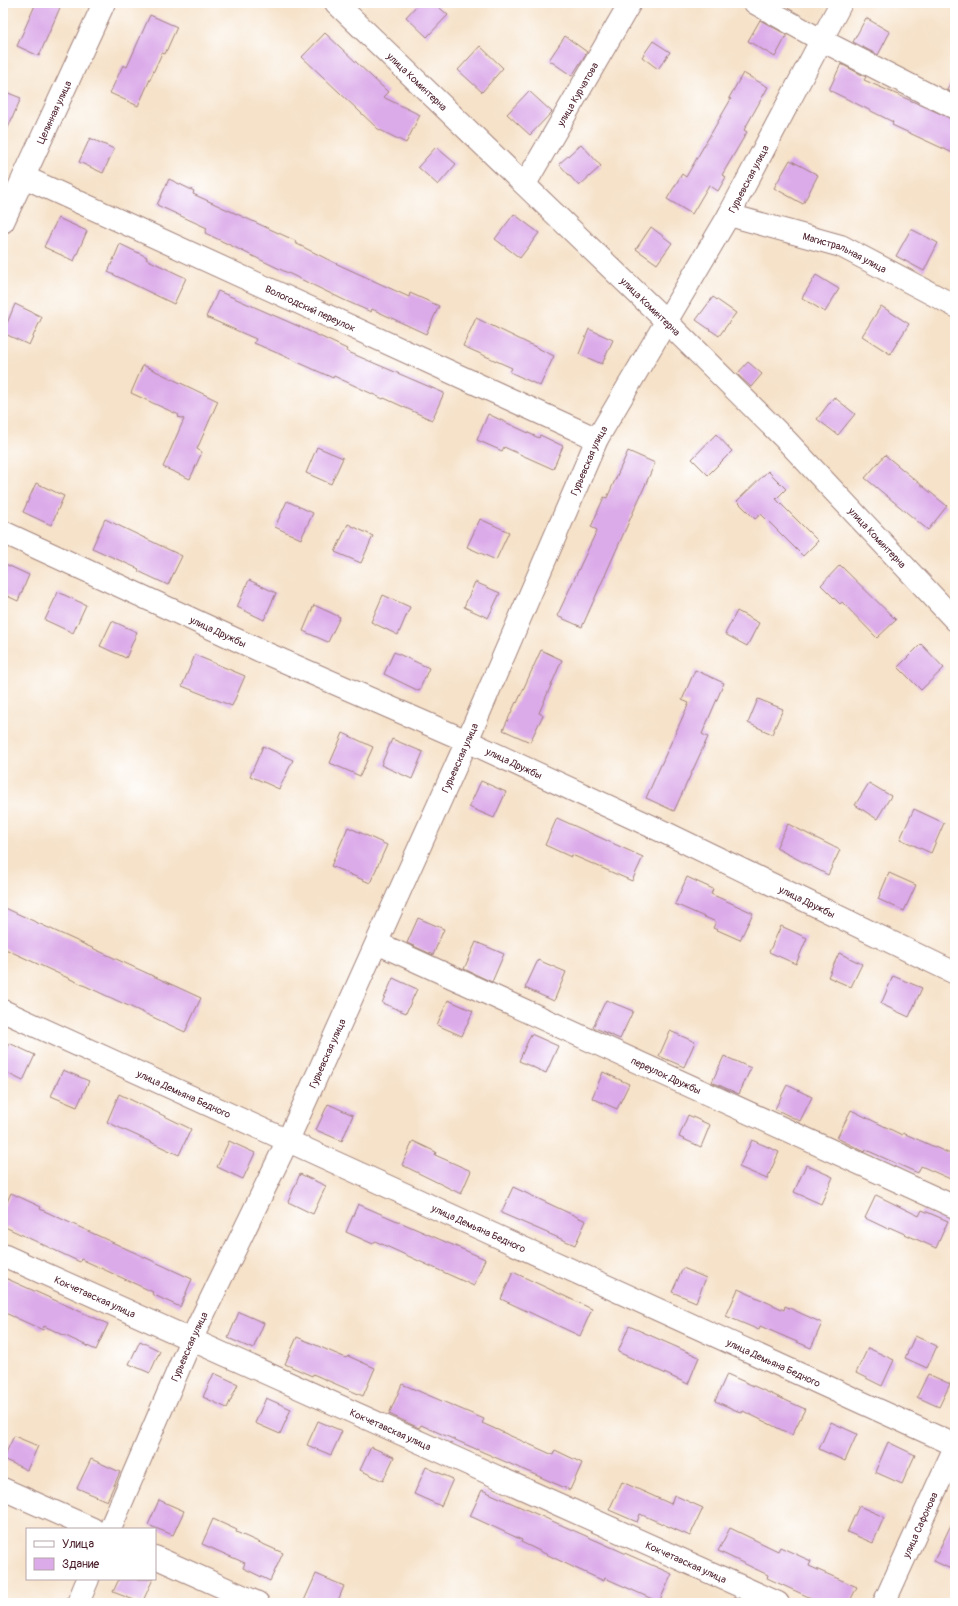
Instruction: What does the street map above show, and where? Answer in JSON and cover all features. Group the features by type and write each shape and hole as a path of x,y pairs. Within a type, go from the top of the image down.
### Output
{"street":[{"name":"Целинная улица","path":"3,222 104,3"},
{"name":"улица Коминтерна","path":"336,3 666,321 785,440 955,620"},
{"name":"улица Курчатова","path":"525,184 630,3"},
{"path":"755,3 821,40 955,108"},
{"name":"Гурьевская улица","path":"110,1528 191,1340 288,1140 377,943 467,741 597,440 729,215 841,3"},
{"name":"Вологодский переулок","path":"24,177 597,440"},
{"name":"Магистральная улица","path":"729,215 841,246 955,306"},
{"name":"улица Дружбы","path":"3,532 263,652 467,741 668,834 955,973"},
{"name":"переулок Дружбы","path":"377,943 955,1207"},
{"name":"улица Демьяна Бедного","path":"3,1011 955,1446"},
{"name":"Кокчетавская улица","path":"3,1255 778,1603"},
{"name":"улица Сафонова","path":"884,1603 955,1446"},
{"path":"3,1489 91,1528"},
{"path":"156,1557 258,1603"},
{"path":"78,1603 88,1580"}],"building":[{"path":"36,3 62,3 39,56 17,46"},
{"path":"419,3 434,3 448,15 427,37 406,17"},
{"path":"150,15 177,27 165,54 162,53 138,106 110,93 123,65 127,67"},
{"path":"866,18 890,32 878,55 853,42"},
{"path":"760,20 787,35 775,57 748,41"},
{"path":"325,33 388,92 383,97 420,115 406,143 378,129 302,57"},
{"path":"565,36 587,52 572,76 549,60"},
{"path":"653,41 670,52 658,69 642,57"},
{"path":"480,46 503,68 482,92 458,70"},
{"path":"841,64 866,77 864,80 955,120 955,154 892,125 893,122 829,90"},
{"path":"743,73 768,87 744,130 747,132 722,175 726,177 718,191 709,185 692,214 667,199 682,174 686,177 731,99 729,98"},
{"path":"955,74 955,94 947,90"},
{"path":"3,91 21,98 3,139"},
{"path":"529,91 552,112 530,135 507,114"},
{"path":"90,138 114,149 103,173 79,162"},
{"path":"581,144 601,166 579,186 559,164"},
{"path":"436,147 456,164 438,185 418,167"},
{"path":"790,160 818,175 803,204 774,188"},
{"path":"169,179 194,191 193,194 296,241 295,243 333,262 409,297 410,293 439,306 426,334 372,309 371,312 344,300 205,233 207,228 157,205"},
{"path":"514,214 539,233 520,258 495,239"},
{"path":"58,218 87,231 74,261 44,247"},
{"path":"651,227 672,243 657,264 636,249"},
{"path":"911,229 938,243 924,271 896,256"},
{"path":"120,244 147,257 146,259 186,278 174,304 108,272"},
{"path":"816,275 839,289 825,312 802,298"},
{"path":"218,291 298,326 347,349 346,351 444,393 432,420 334,376 333,378 254,343 256,339 206,317"},
{"path":"713,297 736,313 719,336 696,320"},
{"path":"15,304 42,317 29,345 3,333"},
{"path":"881,306 909,324 890,354 862,336"},
{"path":"476,318 554,356 540,386 510,372 512,368 463,346"},
{"path":"589,329 613,340 602,364 579,354"},
{"path":"748,362 762,374 751,387 737,374"},
{"path":"143,365 218,401 197,449 202,452 190,479 163,467 184,419 178,417 179,415 131,393"},
{"path":"834,397 855,414 838,435 817,419"},
{"path":"488,414 539,438 540,435 563,446 553,469 504,447 502,451 477,440"},
{"path":"716,434 732,451 708,475 692,459"},
{"path":"317,447 343,458 331,484 306,473"},
{"path":"628,451 655,463 582,627 557,616 597,530 591,527 604,497 607,498"},
{"path":"885,455 947,506 928,530 865,478"},
{"path":"768,471 786,489 776,499 818,541 803,556 761,514 755,519 737,501"},
{"path":"36,483 64,496 51,525 23,512"},
{"path":"287,501 313,513 301,539 275,527"},
{"path":"105,519 182,556 168,585 138,571 139,569 92,548"},
{"path":"480,519 509,532 496,560 467,547"},
{"path":"348,524 373,536 361,563 335,552"},
{"path":"3,563 29,575 18,601 3,594"},
{"path":"840,565 896,620 877,638 842,602 840,604 821,585"},
{"path":"249,580 276,593 264,620 237,607"},
{"path":"475,582 500,593 488,618 464,607"},
{"path":"58,592 86,605 73,633 45,620"},
{"path":"383,595 410,607 398,635 371,622"},
{"path":"314,605 340,617 328,642 303,631"},
{"path":"737,611 759,623 747,646 725,634"},
{"path":"112,621 137,632 126,658 100,646"},
{"path":"921,644 944,668 921,690 898,667"},
{"path":"541,650 562,660 539,713 543,715 530,742 503,730"},
{"path":"394,652 429,668 419,691 384,674"},
{"path":"195,655 245,676 232,706 182,686"},
{"path":"695,670 724,683 702,734 708,737 674,811 646,798 689,703 682,700"},
{"path":"758,699 783,709 772,734 748,723"},
{"path":"343,733 373,747 360,776 330,763"},
{"path":"392,739 423,752 412,779 381,765"},
{"path":"263,746 293,760 279,789 250,776"},
{"path":"481,781 506,792 494,818 469,807"},
{"path":"869,783 891,796 877,819 855,805"},
{"path":"914,809 944,823 931,853 900,839"},
{"path":"557,818 643,857 632,881 545,845"},
{"path":"788,824 840,850 828,875 776,848"},
{"path":"348,827 387,845 370,883 331,866"},
{"path":"889,873 916,885 904,911 878,899"},
{"path":"687,877 713,889 711,894 753,913 740,940 713,928 716,922 675,904"},
{"path":"3,907 201,998 185,1032 3,948"},
{"path":"418,918 444,929 433,955 407,943"},
{"path":"781,926 807,938 796,964 769,952"},
{"path":"476,942 504,954 492,982 464,969"},
{"path":"839,953 862,964 851,987 828,977"},
{"path":"538,960 566,972 554,1001 525,988"},
{"path":"893,976 922,988 909,1017 881,1004"},
{"path":"393,978 417,989 406,1013 382,1003"},
{"path":"448,1000 473,1011 462,1036 437,1025"},
{"path":"606,1000 633,1011 620,1039 593,1027"},
{"path":"670,1031 695,1042 684,1067 659,1056"},
{"path":"531,1034 558,1046 546,1073 519,1061"},
{"path":"9,1043 35,1055 23,1081 3,1071 3,1057"},
{"path":"724,1056 751,1068 739,1094 712,1082"},
{"path":"63,1070 89,1081 77,1107 51,1096"},
{"path":"603,1072 629,1084 617,1109 592,1098"},
{"path":"787,1085 812,1097 800,1121 775,1109"},
{"path":"119,1094 191,1129 179,1155 107,1122"},
{"path":"328,1104 353,1115 342,1141 316,1130"},
{"path":"851,1110 902,1135 903,1133 955,1156 955,1181 921,1166 918,1173 866,1150 865,1152 837,1138"},
{"path":"688,1115 710,1125 701,1147 679,1137"},
{"path":"752,1140 779,1152 767,1179 739,1167"},
{"path":"229,1141 255,1153 243,1179 217,1167"},
{"path":"413,1141 436,1152 435,1155 471,1171 461,1194 402,1165"},
{"path":"806,1165 833,1177 821,1204 794,1192"},
{"path":"300,1174 326,1186 313,1214 288,1202"},
{"path":"513,1187 586,1221 575,1245 501,1213"},
{"path":"11,1193 41,1207 40,1209 192,1279 180,1307 152,1294 153,1292 81,1259 80,1262 3,1226 3,1211"},
{"path":"876,1195 919,1216 922,1210 948,1221 936,1248 865,1218"},
{"path":"358,1204 485,1259 474,1286 375,1241 373,1244 346,1232"},
{"path":"683,1268 706,1278 696,1302 672,1292"},
{"path":"513,1272 592,1309 580,1336 501,1299"},
{"path":"3,1277 108,1324 96,1350 44,1326 43,1330 3,1312"},
{"path":"738,1289 784,1310 785,1306 822,1323 811,1348 760,1326 759,1330 726,1316"},
{"path":"239,1312 264,1323 253,1349 228,1338"},
{"path":"629,1326 699,1357 688,1384 618,1352"},
{"path":"915,1336 937,1346 927,1368 905,1358"},
{"path":"297,1337 346,1358 348,1356 375,1368 363,1396 313,1374 312,1376 285,1364"},
{"path":"140,1341 160,1351 150,1373 129,1364"},
{"path":"868,1348 894,1360 882,1386 856,1373"},
{"path":"214,1373 238,1384 227,1408 203,1397"},
{"path":"727,1374 805,1409 792,1435 743,1411 742,1413 715,1401"},
{"path":"928,1374 950,1384 939,1407 917,1397"},
{"path":"402,1384 484,1419 482,1423 553,1455 555,1450 582,1463 570,1490 421,1425 419,1428 389,1414"},
{"path":"266,1398 291,1409 280,1434 255,1423"},
{"path":"318,1421 342,1431 331,1455 307,1445"},
{"path":"831,1422 857,1434 845,1461 819,1449"},
{"path":"14,1436 38,1446 27,1470 3,1459"},
{"path":"888,1442 915,1455 902,1484 875,1472"},
{"path":"371,1447 394,1457 383,1481 360,1470"},
{"path":"91,1459 120,1472 107,1501 77,1488"},
{"path":"426,1467 453,1479 441,1506 414,1494"},
{"path":"622,1482 671,1504 674,1495 703,1508 690,1536 640,1514 637,1522 609,1510"},
{"path":"482,1490 672,1574 659,1602 605,1578 604,1581 575,1568 521,1542 522,1540 470,1516"},
{"path":"159,1500 184,1511 173,1535 148,1525"},
{"path":"859,1506 884,1517 873,1543 847,1532"},
{"path":"955,1516 955,1571 934,1561"},
{"path":"213,1519 237,1530 236,1532 283,1553 270,1581 243,1568 245,1563 202,1544"},
{"path":"730,1528 778,1551 780,1547 811,1561 809,1566 857,1587 849,1603 822,1603 767,1578 768,1575 718,1551"},
{"path":"316,1574 344,1586 337,1603 303,1603"},
{"path":"119,1580 153,1580 142,1603 113,1592"}]}
